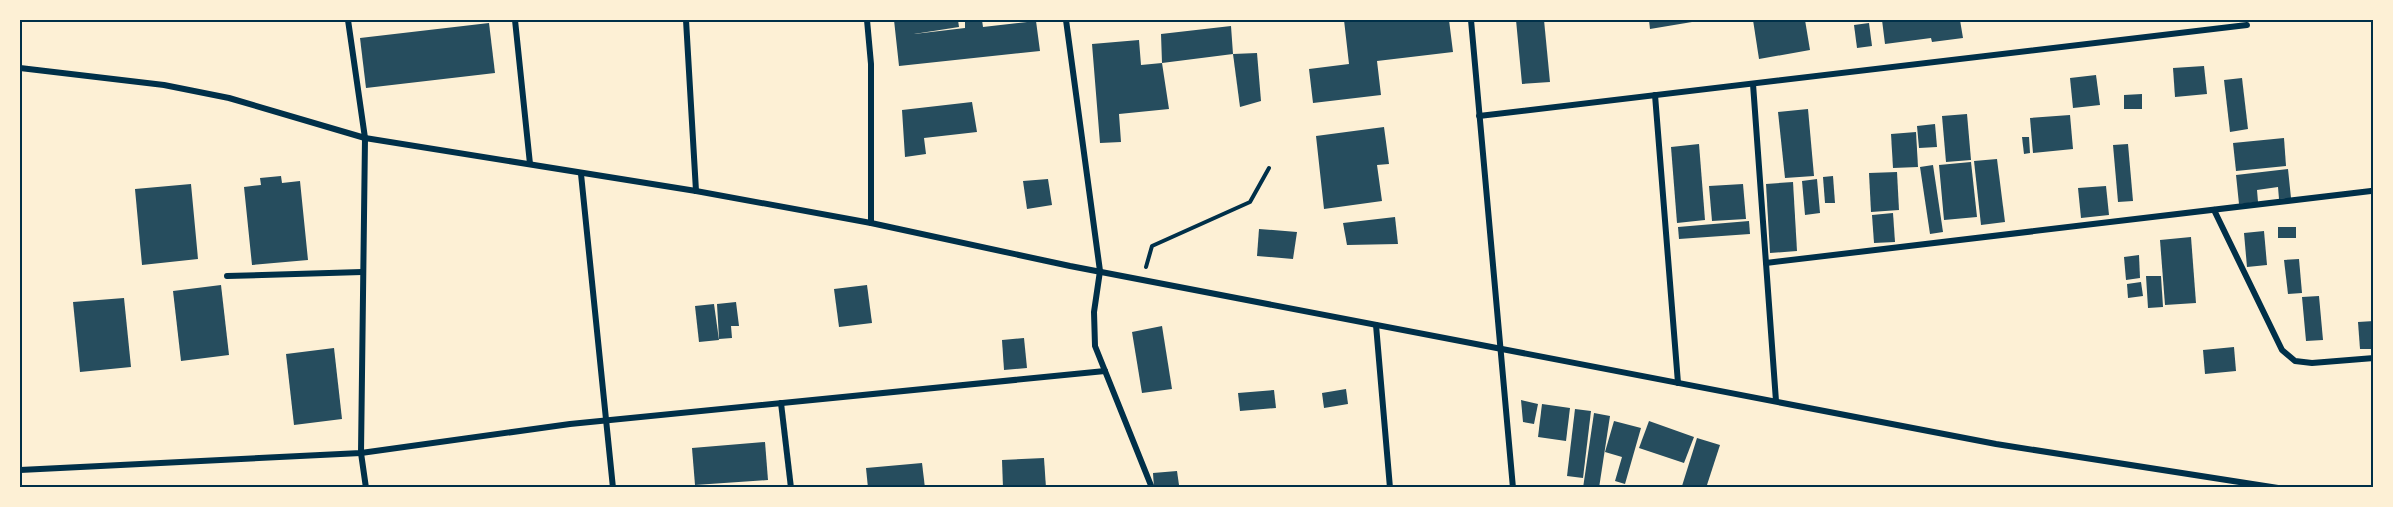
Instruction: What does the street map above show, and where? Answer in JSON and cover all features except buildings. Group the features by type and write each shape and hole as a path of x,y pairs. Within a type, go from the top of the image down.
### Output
{"street":[{"path":"348,20 364,138 361,453 366,488"},
{"path":"515,20 530,164"},
{"path":"686,20 696,191"},
{"path":"867,20 871,64 871,223"},
{"path":"1066,20 1100,271 1094,312 1095,346 1152,488"},
{"path":"1471,20 1513,488"},
{"path":"1479,116 2247,25"},
{"path":"20,68 186,89 230,98 364,138 696,191 871,223 1100,271 1996,444 2278,488"},
{"path":"1753,84 1776,402"},
{"path":"1655,95 1678,383"},
{"path":"581,174 613,488"},
{"path":"1766,263 2371,190"},
{"path":"2214,210 2282,350 2295,361 2312,363 2373,358"},
{"path":"227,276 362,272"},
{"path":"1376,325 1390,488"},
{"path":"20,470 361,453 606,420 1105,371"},
{"path":"781,403 791,488"}],"path":[{"path":"1142,279 1152,246 1250,202 1269,168"}]}
